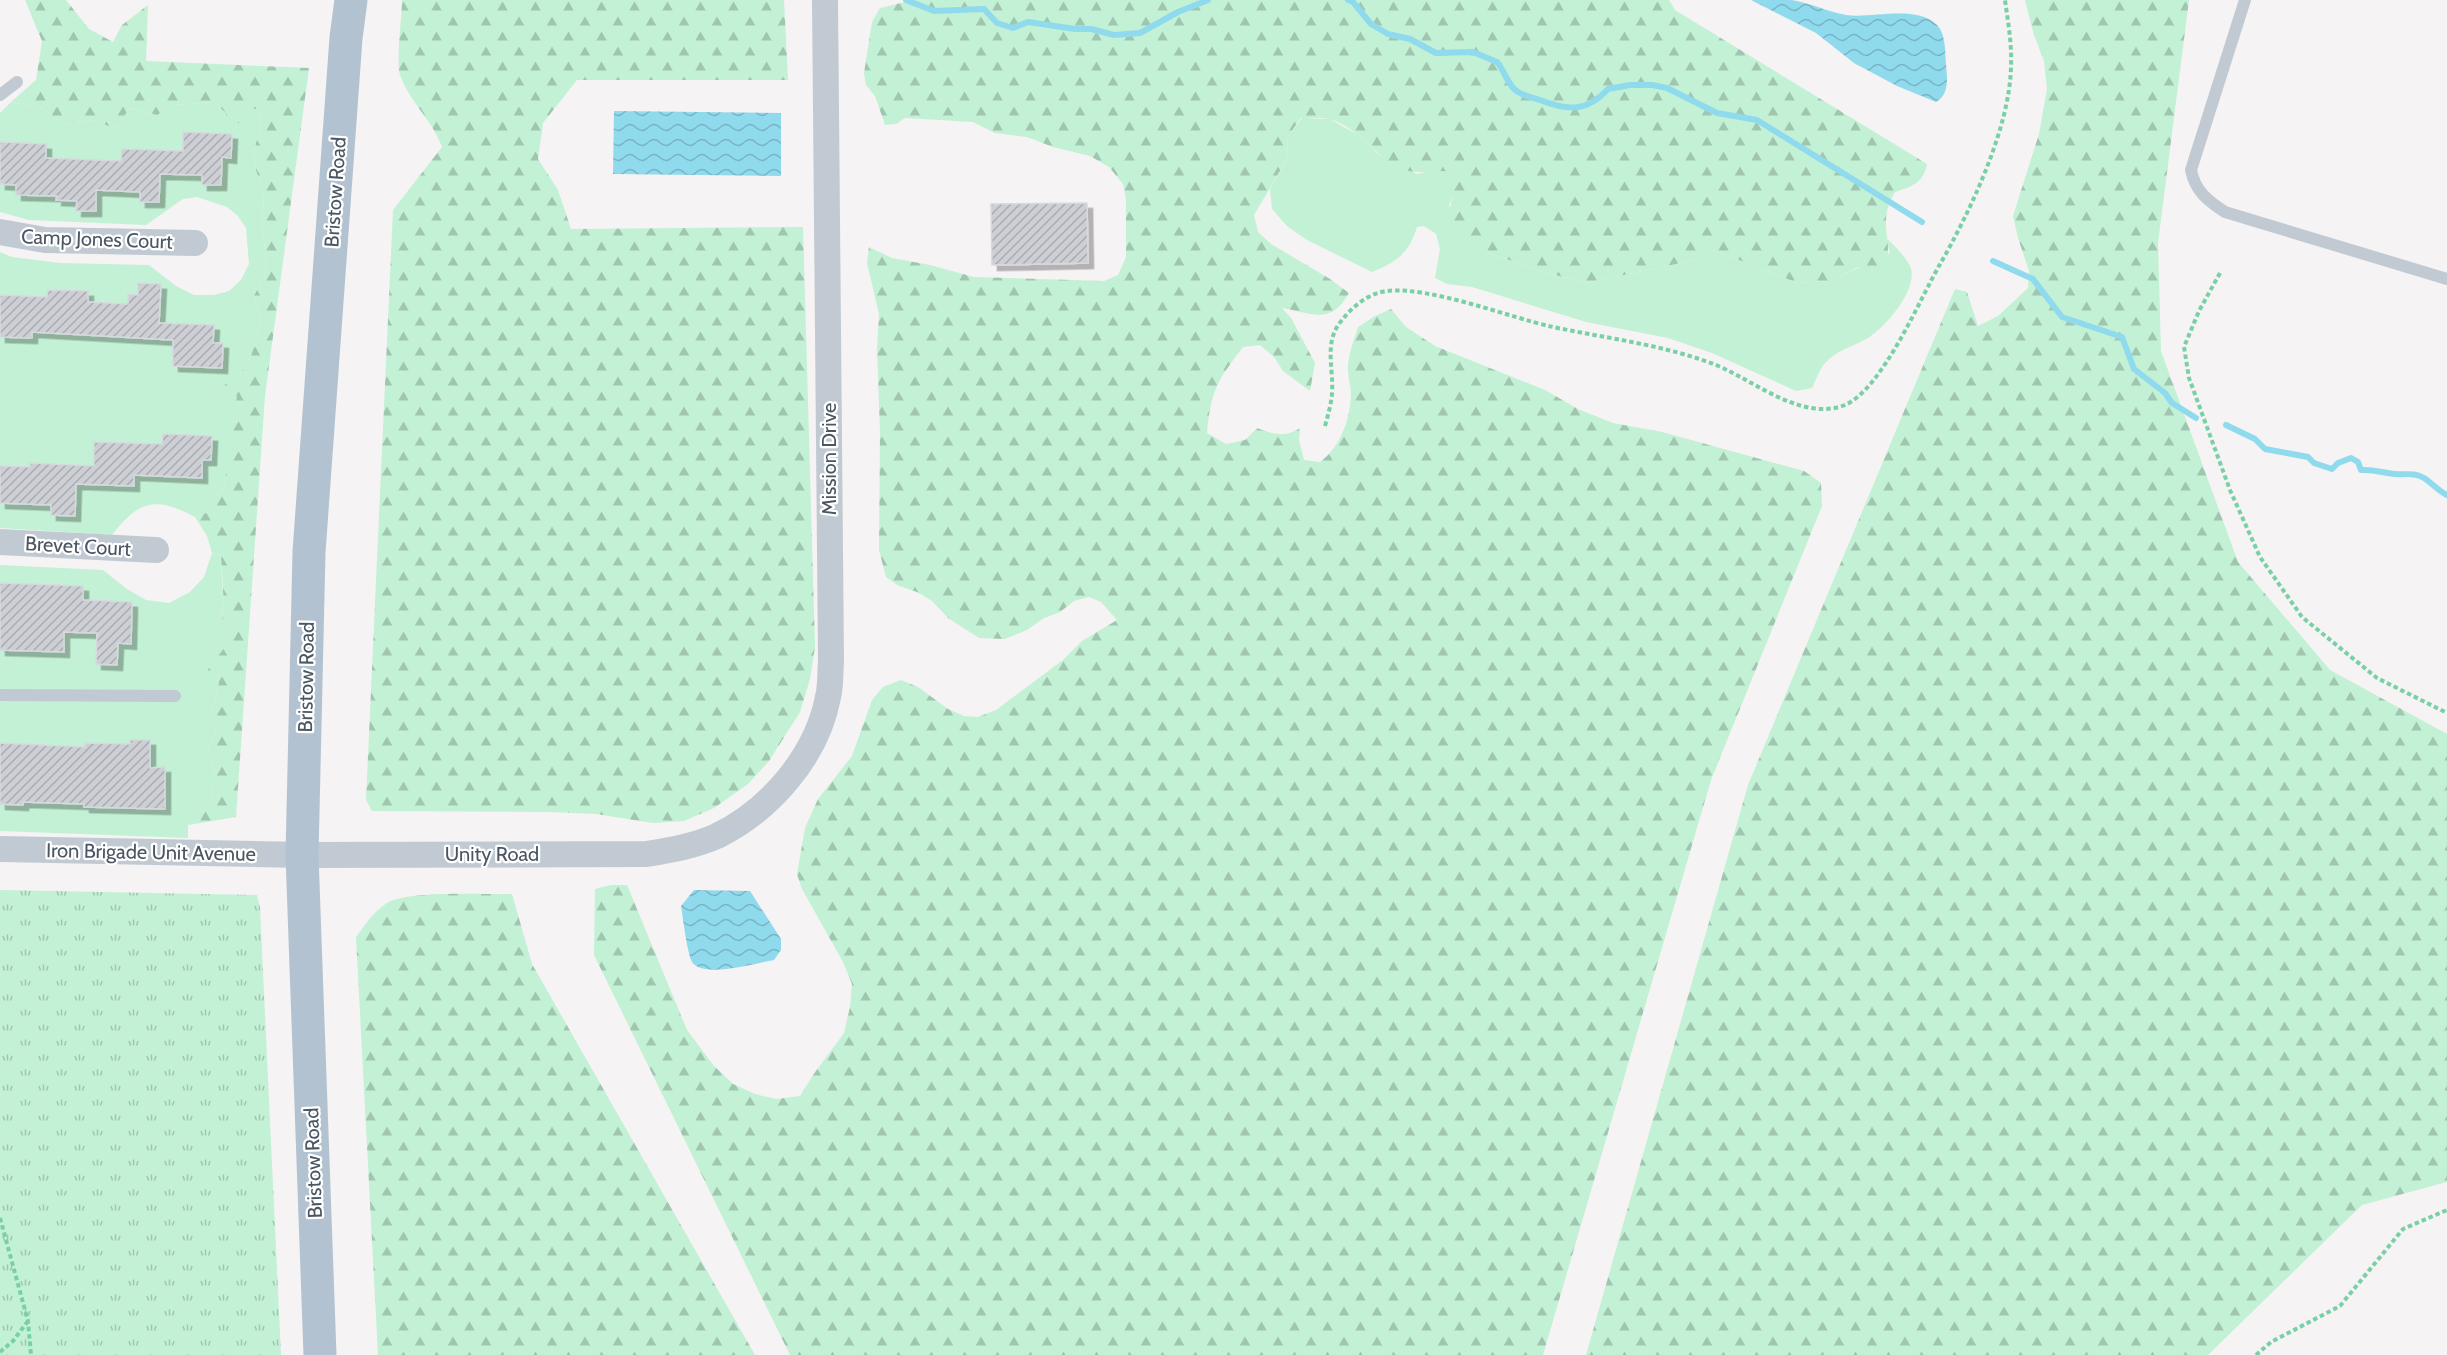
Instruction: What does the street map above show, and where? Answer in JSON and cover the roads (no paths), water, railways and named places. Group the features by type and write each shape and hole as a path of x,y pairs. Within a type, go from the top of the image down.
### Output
{"main road":[{"name":"Bristow Road","path":"320,1355 302,855 309,552 344,62 351,0"}],"street":[{"name":"Mission Drive","path":"682,848 716,836 745,820 772,798 798,767 819,729 828,697 831,661 825,0"},
{"name":"Camp Jones Court","path":"0,232 45,240 195,243"},
{"name":"Brevet Court","path":"0,542 156,550"},
{"name":"Unity Road","path":"302,855 646,854 682,848"},
{"name":"Iron Brigade Unit Avenue","path":"0,849 302,855"}],"lane":[{"path":"2245,0 2192,170 2193,181 2199,191 2209,202 2225,212 2447,279"},
{"path":"0,95 17,82"},
{"path":"0,695 175,696"}],"water":[{"path":"1751,0 1792,0 1846,15 1906,14 1928,19 1937,25 1944,38 1947,80 1944,95 1936,102 1897,86 1854,63 1816,33"},
{"path":"614,111 781,113 781,176 613,174"},
{"path":"694,890 750,891 781,939 781,950 774,960 718,970 698,967 692,962 681,906"}],"waterway":[{"path":"906,0 934,11 984,9 997,23 1013,28 1028,22 1091,29 1114,35 1140,33 1178,12 1208,0"},
{"path":"1348,0 1353,2 1371,24 1388,34 1410,39 1436,53 1473,52 1497,62 1511,86 1518,92 1550,104 1577,107 1592,102 1608,89 1630,85 1652,85 1667,88 1717,113 1757,120 1922,222"},
{"path":"1993,261 2033,279 2062,317 2122,337 2134,369 2165,393 2172,403 2196,418"},
{"path":"2226,425 2255,439 2265,449 2308,457 2314,463 2332,469 2338,463 2351,458 2358,462 2361,470 2420,476 2447,495"}]}
